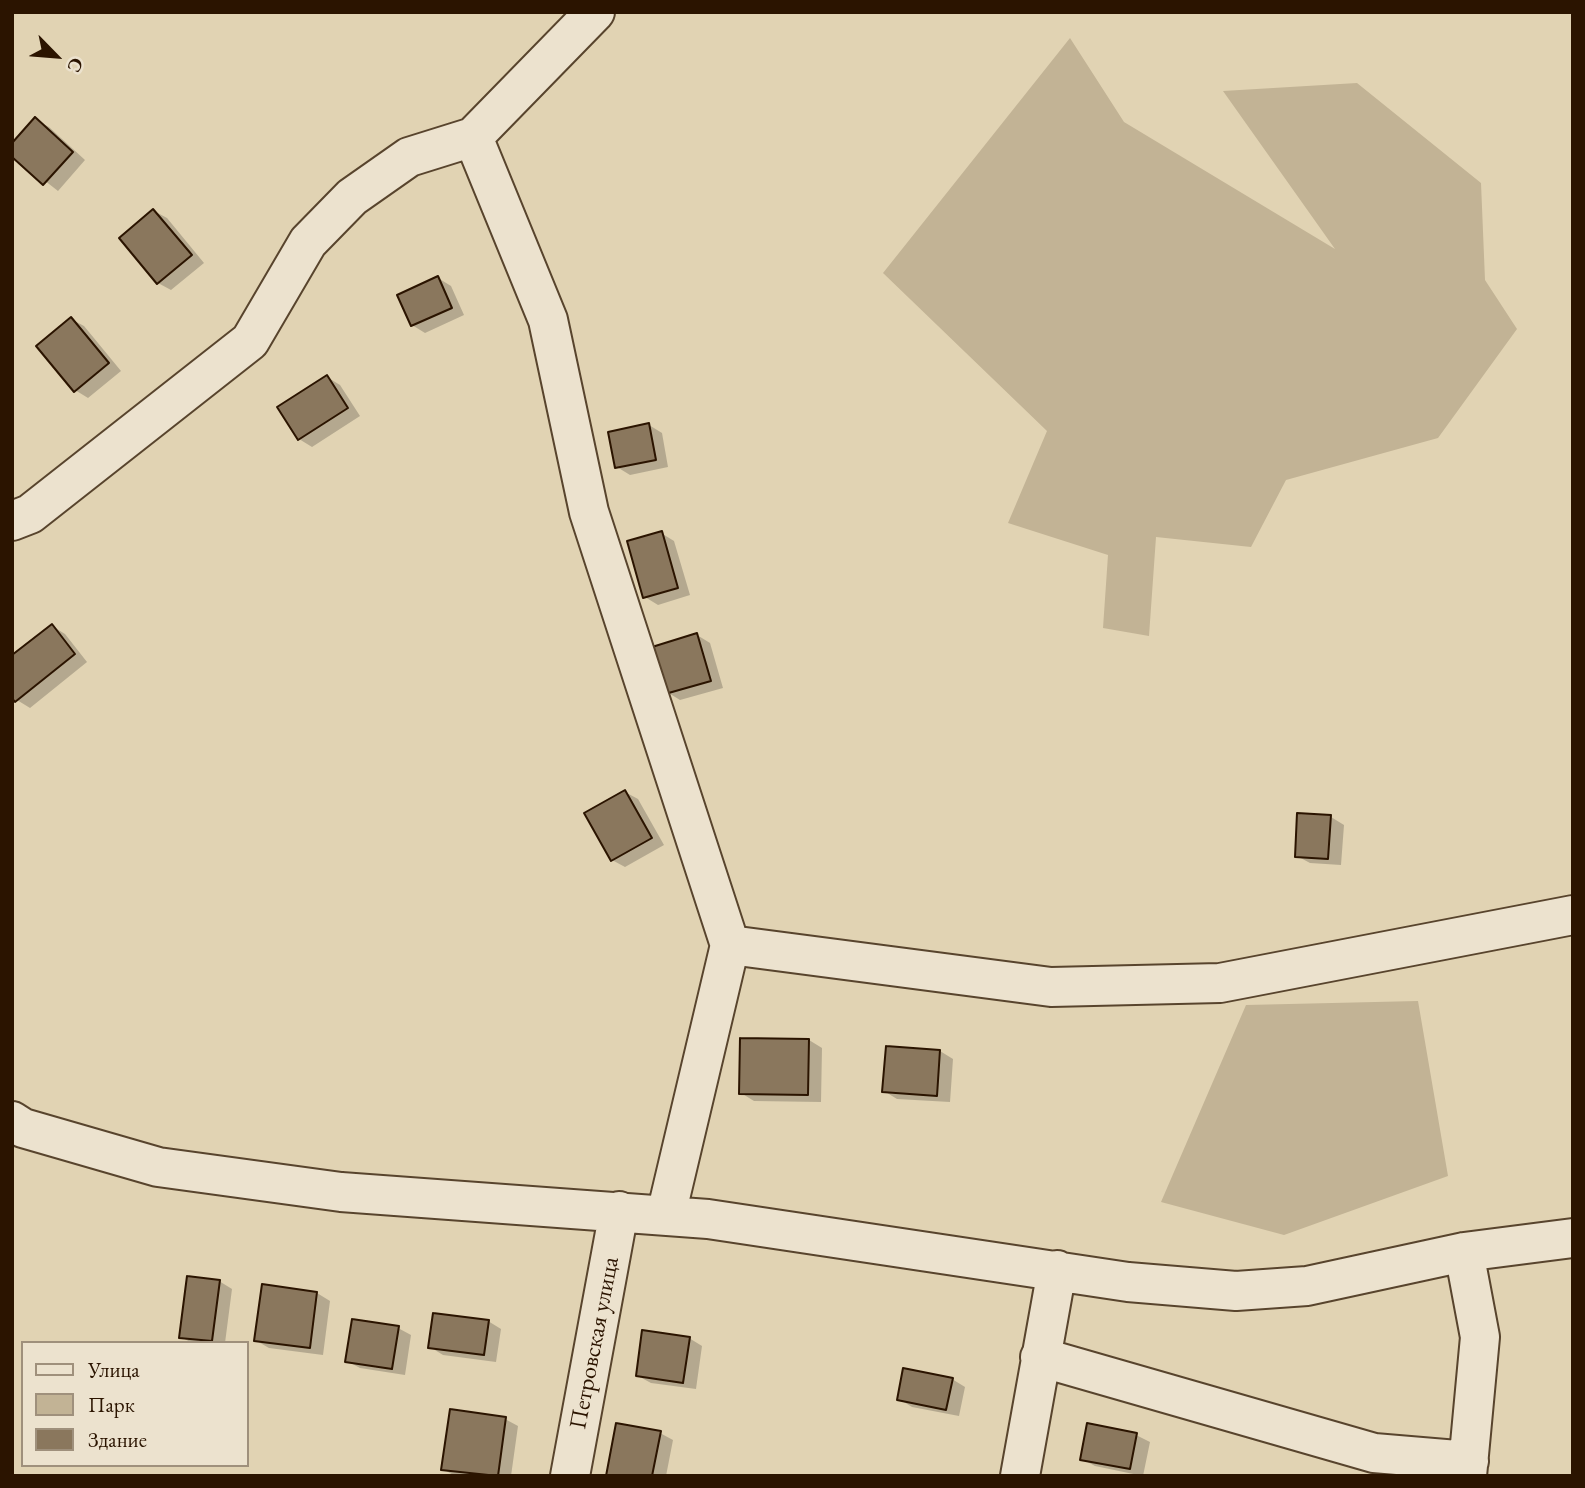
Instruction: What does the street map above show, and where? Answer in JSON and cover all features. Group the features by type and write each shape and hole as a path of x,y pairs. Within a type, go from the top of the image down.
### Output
{"street":[{"path":"12,521 30,514 250,341 308,242 352,197 409,158 473,137 595,12"},
{"path":"473,137 548,320 589,512 730,944 666,1215"},
{"path":"730,944 1051,987 1220,983 1573,915"},
{"path":"12,1121 23,1128 158,1167 341,1192 666,1215 1128,1282 1236,1291 1307,1286 1571,1232"},
{"name":"Петровская улица","path":"570,1476 619,1211"},
{"path":"1040,1357 1374,1453 1468,1468 1480,1337 1464,1252"},
{"path":"1020,1476 1057,1270"}],"green space":[{"path":"1070,38 1124,122 1335,249 1223,91 1357,83 1481,183 1485,280 1517,329 1438,438 1286,480 1251,547 1156,537 1149,636 1103,628 1108,555 1008,523 1047,431 883,273"},
{"path":"1418,1001 1448,1176 1284,1235 1161,1202 1246,1005"}],"building":[{"path":"35,117 73,152 43,185 12,157 12,143"},
{"path":"153,209 192,255 157,284 119,238"},
{"path":"438,276 452,308 411,326 397,295"},
{"path":"71,317 109,363 74,392 36,346"},
{"path":"327,375 348,408 298,440 277,407"},
{"path":"649,423 656,460 615,468 608,432"},
{"path":"662,531 678,588 643,598 627,541"},
{"path":"52,624 75,654 15,702 12,698 12,655"},
{"path":"697,633 711,681 665,694 652,647"},
{"path":"625,790 652,838 611,861 584,813"},
{"path":"1297,813 1331,815 1328,859 1295,857"},
{"path":"740,1038 809,1039 808,1095 739,1094"},
{"path":"886,1046 940,1050 937,1096 882,1092"},
{"path":"187,1276 220,1280 212,1341 179,1338"},
{"path":"262,1284 317,1292 310,1348 254,1341"},
{"path":"433,1313 489,1320 484,1355 428,1348"},
{"path":"352,1319 399,1326 392,1369 345,1362"},
{"path":"642,1330 690,1337 683,1383 636,1376"},
{"path":"903,1368 953,1378 946,1410 897,1400"},
{"path":"450,1409 506,1417 498,1476 441,1470"},
{"path":"616,1423 661,1431 652,1476 606,1476"},
{"path":"1087,1423 1137,1433 1130,1469 1080,1460"}]}
